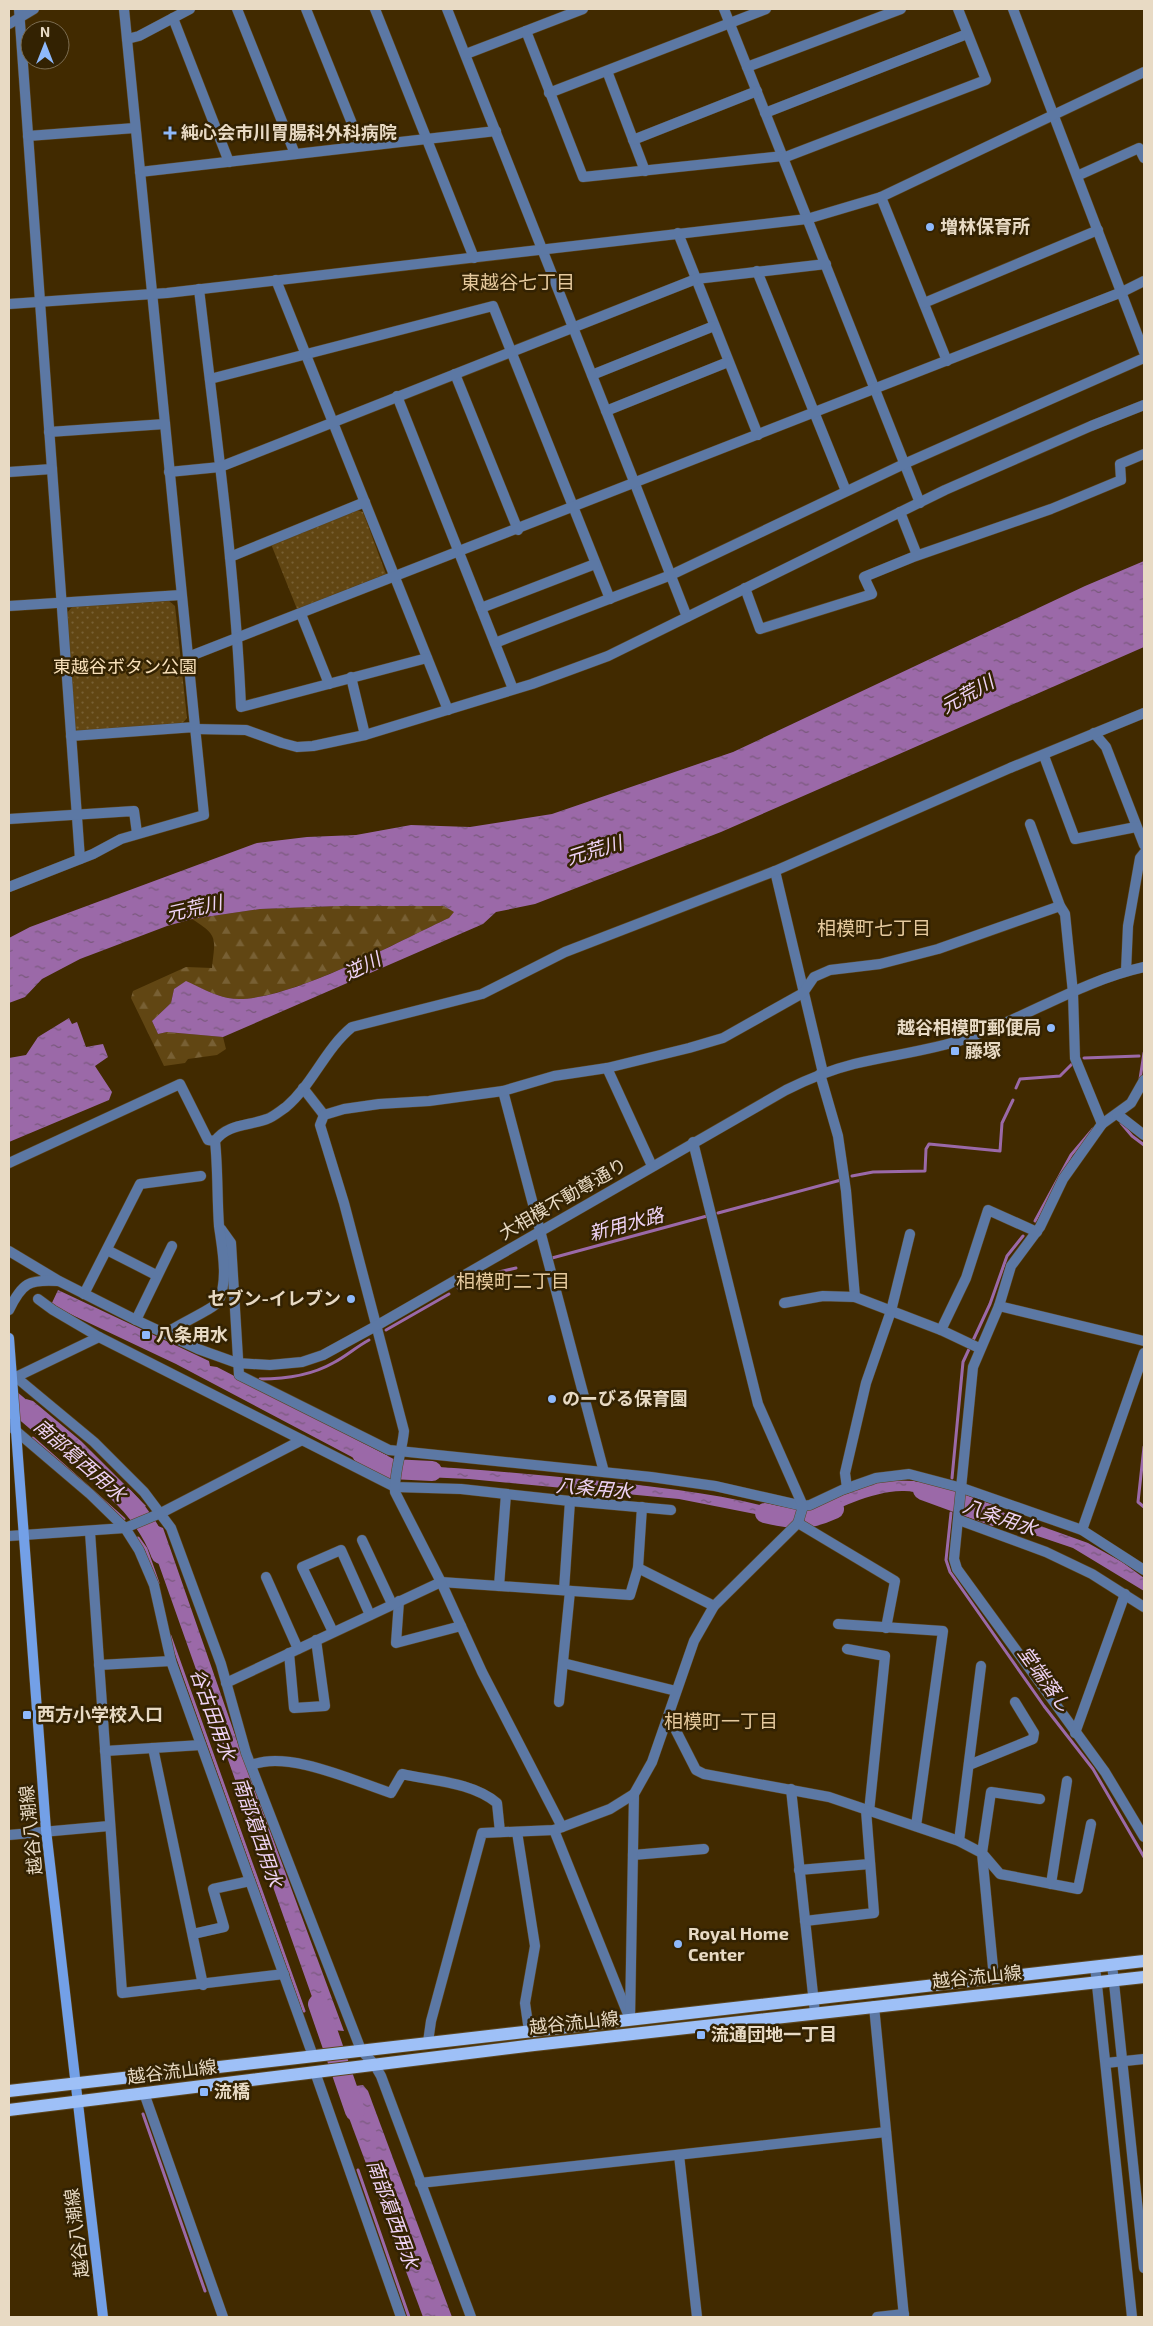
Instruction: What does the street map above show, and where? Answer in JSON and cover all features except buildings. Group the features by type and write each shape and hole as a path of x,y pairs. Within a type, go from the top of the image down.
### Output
{"main road":[{"name":"越谷八潮線","path":"9,1338 13,1428 46,1830 103,2317"},
{"name":"越谷流山線","path":"9,2091 1144,1960"},
{"name":"越谷流山線","path":"9,2110 374,2064 1144,1977"}],"street":[{"path":"9,24 20,13 34,9"},
{"path":"9,887 80,859 137,833 204,815 124,9"},
{"path":"127,39 139,36 190,9"},
{"path":"237,9 295,154"},
{"path":"306,9 361,146"},
{"path":"375,9 474,258"},
{"path":"448,9 687,617"},
{"path":"466,54 583,9"},
{"path":"724,9 920,503"},
{"path":"549,93 766,9"},
{"path":"748,67 901,9"},
{"path":"526,31 583,177 783,157 986,80 958,9"},
{"path":"1013,9 1144,352"},
{"path":"20,13 80,859"},
{"path":"173,18 230,162"},
{"path":"765,113 967,34"},
{"path":"607,71 645,171"},
{"path":"9,304 199,289 807,219 881,197 1144,72"},
{"path":"633,140 757,91"},
{"path":"28,136 135,128"},
{"path":"140,172 496,131"},
{"path":"1077,176 1139,148 1144,158"},
{"path":"881,197 947,360"},
{"path":"924,303 1098,230"},
{"path":"678,233 758,435"},
{"path":"169,472 220,467 696,279 826,264"},
{"path":"757,271 846,491"},
{"path":"276,280 448,710"},
{"path":"188,657 875,390 1122,292 1144,281"},
{"path":"199,289 230,557 238,639 241,707 427,658"},
{"path":"210,380 493,306 610,599"},
{"path":"592,375 714,326"},
{"path":"495,643 671,575 904,464 1144,358"},
{"path":"606,411 728,362"},
{"path":"455,374 518,530"},
{"path":"397,396 513,689"},
{"path":"71,736 195,728 246,730 297,747 313,746 365,735 448,710 608,656 900,512 1076,432 1144,405"},
{"path":"49,432 165,424"},
{"path":"744,588 760,628 872,594 864,577 917,555 1051,509 1121,480 1120,464 1144,454"},
{"path":"9,472 52,469"},
{"path":"230,557 365,502"},
{"path":"900,512 917,555"},
{"path":"481,608 595,564"},
{"path":"9,606 181,595"},
{"path":"301,614 329,684"},
{"path":"351,678 365,735"},
{"path":"165,1334 177,1324 212,1308 218,1303 223,1277 224,1253 219,1226 215,1141 226,1130 269,1119 287,1106 303,1088 337,1039 352,1027 482,994 572,949 775,871 1010,768 1044,756 1144,712"},
{"path":"1106,747 1107,728"},
{"path":"1094,733 1106,747 1144,845"},
{"path":"1044,756 1075,839 1136,827"},
{"path":"9,819 134,811 137,833"},
{"path":"1030,824 1060,906 1065,914 1073,992 1075,1058 1102,1124"},
{"path":"1126,971 1128,926 1140,858 1144,853"},
{"path":"775,871 821,1074 838,1136 844,1173 855,1297"},
{"path":"630,2019 558,1828 441,1582 395,1492 404,1431 344,1203 320,1125 324,1116 344,1109 503,1092 554,1076 607,1068 723,1038 803,993 814,977 830,970 880,964 938,949 1060,906"},
{"name":"大相模不動尊通り","path":"9,1251 84,1294 198,1349 236,1363 270,1365 302,1362 323,1354 376,1326 786,1090 821,1074 965,1039 1073,992 1126,971 1144,968"},
{"path":"607,1068 652,1166"},
{"path":"1144,1080 1131,1104 1102,1124 1063,1179 1037,1232 1011,1266 999,1306 979,1347 972,1367 954,1559 957,1569 1105,1772 1144,1837"},
{"path":"9,1163 180,1084 208,1140 215,1141"},
{"path":"303,1088 324,1116"},
{"path":"503,1092 604,1472"},
{"path":"1117,1114 1144,1135"},
{"path":"630,2019 634,1794 652,1762 694,1641 714,1606 798,1523 803,1506 758,1404 693,1142"},
{"path":"84,1294 140,1184 201,1176"},
{"path":"941,1330 966,1278 988,1210 1037,1232"},
{"path":"219,1226 231,1244 238,1348 236,1363 239,1375 389,1450 402,1453 604,1472 715,1486 803,1506 810,1505 847,1488 876,1478 908,1474 1082,1530 1144,1570"},
{"path":"847,1488 845,1473 866,1383 891,1311 910,1234"},
{"path":"136,1320 156,1275 172,1246"},
{"path":"107,1250 156,1275"},
{"path":"9,1310 16,1294 31,1282 40,1280 59,1281"},
{"path":"784,1303 823,1296 855,1297 941,1330 979,1347"},
{"path":"38,1299 99,1337 302,1440 395,1482 670,1510"},
{"path":"999,1306 1144,1341"},
{"path":"99,1337 11,1369 94,1442 161,1513 171,1528 221,1664 252,1764 361,2050 374,2064 381,2076 471,2317"},
{"path":"1082,1530 1144,1352"},
{"path":"13,1428 90,1494 125,1528 139,1550 154,1585 171,1661 314,2056"},
{"path":"9,1536 90,1532 125,1528 161,1513 302,1440"},
{"path":"499,1586 506,1494"},
{"path":"559,1702 564,1663 570,1500"},
{"path":"226,1683 441,1582 630,1595 638,1568 642,1507"},
{"path":"959,1515 1092,1574 1144,1607"},
{"path":"798,1523 895,1581 886,1628"},
{"path":"90,1532 122,1993 284,1974"},
{"path":"362,1540 396,1603 396,1643 461,1626"},
{"path":"334,1632 302,1567 341,1550 370,1615"},
{"path":"638,1568 714,1606"},
{"path":"266,1576 294,1651 294,1708 325,1706 316,1640"},
{"path":"1075,1733 1125,1594"},
{"path":"838,1624 943,1631 916,1826"},
{"path":"805,1921 874,1913 868,1811 885,1656 847,1649"},
{"path":"99,1665 171,1661"},
{"path":"564,1663 676,1691"},
{"path":"959,1841 981,1666"},
{"path":"969,1766 1033,1739 1034,1733 1015,1702"},
{"path":"669,1717 696,1770 704,1774 829,1797 916,1826 959,1841 982,1853 1000,1874 1078,1889 1091,1824"},
{"path":"105,1751 201,1745"},
{"path":"153,1748 203,1985"},
{"path":"252,1764 262,1761 288,1760 391,1792 402,1774 457,1785 485,1793 497,1803 500,1832"},
{"path":"1051,1884 1067,1781"},
{"path":"791,1789 815,2013"},
{"path":"994,1978 982,1853 991,1792 1040,1799"},
{"path":"428,2042 431,2022 482,1833 558,1828 610,1809 634,1794"},
{"path":"9,1835 46,1830 110,1826"},
{"path":"517,1832 535,1946 524,2003 529,2031"},
{"path":"633,1855 704,1849"},
{"path":"799,1870 870,1864"},
{"path":"192,1934 224,1927 214,1889 250,1881"},
{"path":"1112,1964 1144,2268"},
{"path":"1095,1966 1132,2317"},
{"path":"874,2006 904,2316 876,2317"},
{"path":"1106,2063 1144,2059"},
{"path":"315,2072 401,2317"},
{"path":"144,2093 223,2317"},
{"path":"420,2183 886,2132"},
{"path":"679,2155 697,2317"}],"green space":[{"path":"357,510 363,512 386,574 297,609 271,544"},
{"name":"東越谷ボタン公園","path":"169,601 175,606 187,718 182,724 79,732 74,728 66,614 72,607"},
{"path":"338,906 444,906 455,912 449,918 371,956 307,983 276,993 250,998 228,998 185,982 174,989 171,1003 152,1021 158,1034 167,1032 223,1037 226,1049 217,1055 188,1059 185,1063 164,1066 131,998 133,991 186,967 212,968 214,944 211,934 192,919 260,909"}],"water":[{"path":"1144,561 1144,647 721,832 535,904 496,912 483,924 223,1037 167,1032 158,1034 152,1021 171,1003 174,989 186,981 228,998 250,998 277,993 307,983 371,956 449,918 454,912 444,906 338,906 260,909 192,919 167,926 80,959 42,979 25,997 9,1003 9,938 30,927 257,843 307,837 356,835 411,825 470,827 552,814 733,752 1085,586"},
{"path":"69,1018 72,1024 77,1022 86,1047 103,1044 108,1057 95,1066 112,1092 109,1100 9,1142 9,1058 26,1055 38,1037"},
{"path":"58,1290 209,1361 210,1366 217,1367 388,1456 388,1464 384,1471 369,1466 176,1364 51,1305"},
{"path":"26,1399 33,1401 81,1441 146,1506 131,1514 86,1469 29,1423"},
{"path":"405,1465 521,1473 668,1489 744,1501 793,1514 791,1521 679,1499 469,1479 403,1476"},
{"path":"881,1480 914,1481 947,1490 947,1504 913,1492 890,1492 854,1502 809,1522 811,1512 824,1509 828,1501"},
{"path":"971,1501 1088,1543 1122,1562 1144,1578 1144,1591 1073,1548 969,1513"},
{"path":"158,1526 163,1528 242,1755 344,2031 322,2029 317,2018 317,2011 153,1548 142,1532"},
{"path":"363,2085 368,2091 452,2317 423,2317 342,2099 341,2088"}],"waterway":[{"name":"堂端落し","path":"1140,1079 1144,1053"},
{"name":"新用水路","path":"1084,1058 1139,1056"},
{"name":"新用水路","path":"1016,1088 1020,1079 1060,1076 1072,1064"},
{"name":"新用水路","path":"852,1176 873,1172 925,1171 926,1149 929,1144 1000,1151 1002,1123 1013,1100"},
{"path":"1121,1123 1132,1136 1144,1145"},
{"name":"堂端落し","path":"1035,1221 1071,1155 1093,1129"},
{"name":"新用水路","path":"718,1213 841,1180"},
{"name":"新用水路","path":"552,1258 707,1216"},
{"name":"堂端落し","path":"952,1478 963,1362 990,1304 1007,1256 1023,1236"},
{"name":"新用水路","path":"482,1276 516,1268"},
{"name":"新用水路","path":"458,1288 463,1286"},
{"name":"新用水路","path":"386,1330 449,1294"},
{"name":"新用水路","path":"259,1382 260,1379 288,1377 316,1371 337,1361 369,1340"},
{"name":"南部葛西用水","path":"9,1398 49,1432"},
{"name":"谷古田用水","path":"33,1438 124,1519"},
{"path":"1144,1447 1138,1502 1144,1507"},
{"name":"八条用水","path":"362,1454 391,1469 432,1471"},
{"name":"八条用水","path":"923,1490 994,1516"},
{"name":"南部葛西用水","path":"118,1492 143,1521 161,1554"},
{"name":"八条用水","path":"765,1513 800,1518 816,1516 834,1509"},
{"name":"堂端落し","path":"951,1513 946,1560 950,1572 1044,1706 1093,1769 1144,1857"},
{"name":"谷古田用水","path":"138,1538 146,1549 158,1583"},
{"name":"谷古田用水","path":"170,1636 304,2011"},
{"name":"南部葛西用水","path":"318,2004 355,2111"},
{"path":"143,2114 205,2291"},
{"name":"谷古田用水","path":"358,2170 409,2317"}],"place":[{"name":"純心会市川胃腸科外科病院","path":"170,133"},
{"name":"増林保育所","path":"930,227"},
{"name":"越谷相模町郵便局","path":"1051,1028"},
{"name":"藤塚","path":"955,1051"},
{"name":"セブン-イレブン","path":"351,1299"},
{"name":"八条用水","path":"146,1335"},
{"name":"のーびる保育園","path":"552,1399"},
{"name":"西方小学校入口","path":"27,1715"},
{"name":"Royal Home Center","path":"678,1944"},
{"name":"流通団地一丁目","path":"701,2035"},
{"name":"流橋","path":"204,2092"}],"district":[{"name":"東越谷七丁目","path":"518,282"},
{"name":"相模町七丁目","path":"874,928"},
{"name":"相模町二丁目","path":"513,1281"},
{"name":"相模町一丁目","path":"721,1721"}],"water label":[{"name":"元荒川","path":"967,694"},
{"name":"元荒川","path":"594,850"},
{"name":"元荒川","path":"194,908"},
{"name":"逆川","path":"362,966"}]}
